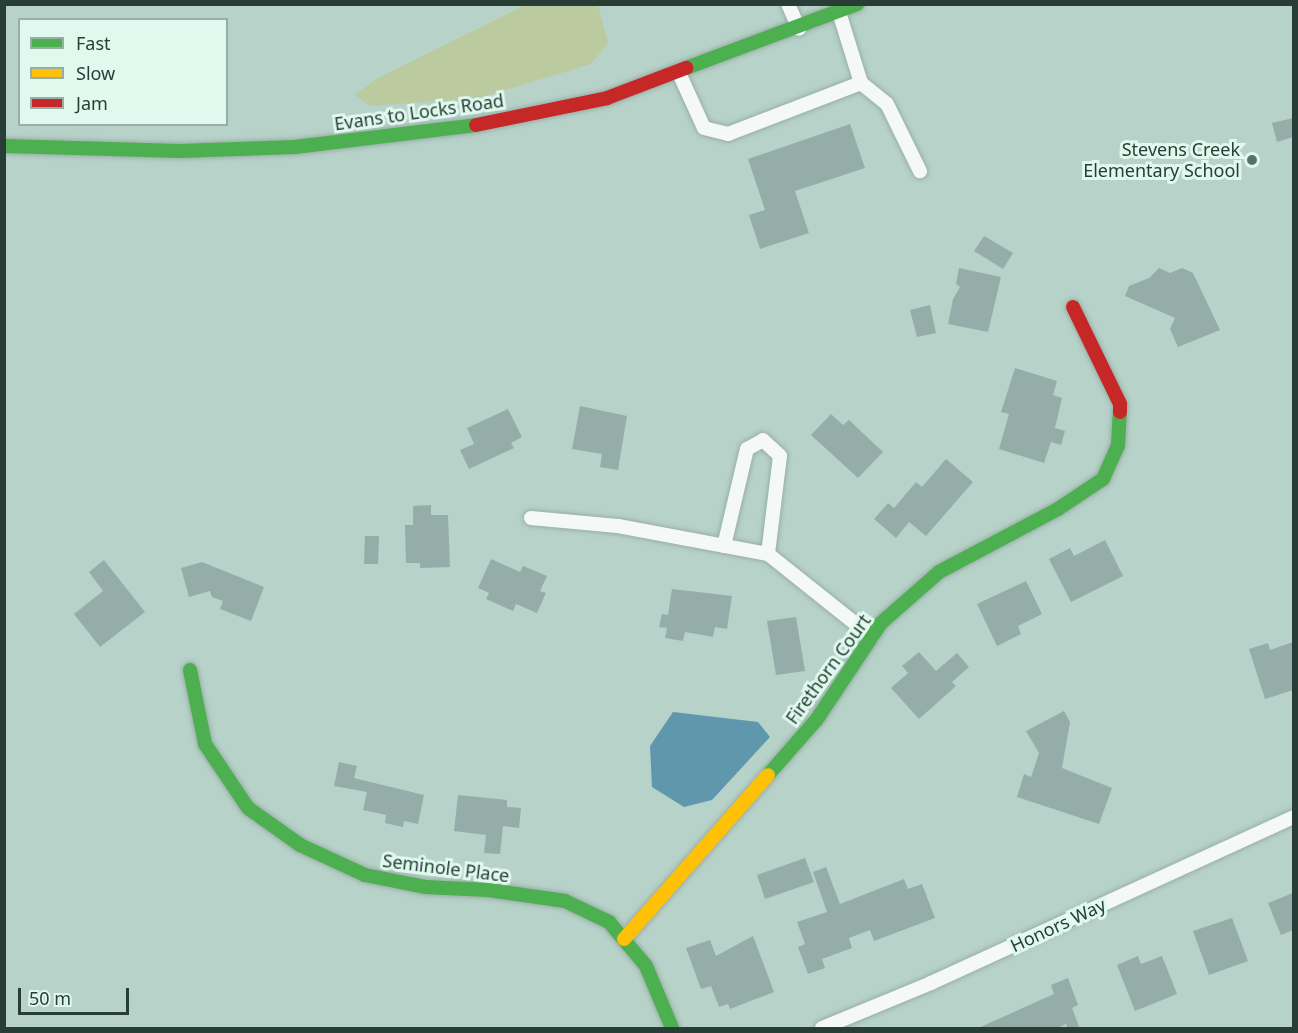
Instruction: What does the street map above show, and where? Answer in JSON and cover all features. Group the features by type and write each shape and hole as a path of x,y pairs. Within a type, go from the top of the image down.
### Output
{"street":[{"path":"788,4 799,29"},
{"name":"Evans to Locks Road","path":"4,146 180,151 307,145 456,129 607,98 799,29 857,4"},
{"path":"839,12 861,83 887,104 920,171"},
{"path":"679,72 704,128 728,134 861,83"},
{"name":"Firethorn Court","path":"624,939 817,720 881,623 939,573 1058,508 1103,479 1118,446 1120,404 1073,307"},
{"path":"724,546 747,448 763,440 780,456 768,554"},
{"path":"531,518 618,526 768,554 872,637"},
{"name":"Seminole Place","path":"190,670 205,744 248,808 300,845 365,875 425,887 488,890 565,901 609,921 646,966 672,1029"},
{"name":"Honors Way","path":"822,1029 931,983 1293,817"}],"green space":[{"path":"525,5 598,5 608,43 591,64 479,98 370,106 355,95 376,79"}],"water":[{"path":"673,712 758,722 770,737 712,800 684,807 652,787 650,746"}],"building":[{"path":"1293,118 1293,137 1277,142 1272,123"},
{"path":"850,124 865,168 795,191 809,233 760,249 749,215 765,210 748,159"},
{"path":"984,236 1013,253 1003,269 974,251"},
{"path":"959,268 1001,277 988,332 948,324 953,299 960,287 956,284"},
{"path":"1159,268 1170,273 1182,268 1193,273 1220,330 1178,347 1170,329 1175,318 1125,296 1129,286 1149,278"},
{"path":"930,305 936,333 917,337 910,310"},
{"path":"1015,368 1057,381 1053,395 1062,398 1055,428 1065,431 1061,445 1051,442 1044,463 999,449 1009,414 1001,412"},
{"path":"580,406 627,416 618,470 600,467 602,454 572,449"},
{"path":"508,409 522,437 511,443 514,448 469,469 460,450 474,444 467,428"},
{"path":"831,414 843,425 849,420 883,452 858,478 811,435"},
{"path":"946,459 973,482 926,536 909,522 896,538 874,519 888,503 894,508 916,482 922,487"},
{"path":"431,505 431,515 448,515 450,567 420,568 420,563 406,563 405,525 413,525 413,506"},
{"path":"365,536 379,536 378,564 364,564"},
{"path":"1105,540 1123,576 1071,602 1049,559 1070,548 1074,556"},
{"path":"491,559 520,572 523,566 547,576 540,591 546,593 537,613 516,604 513,611 486,599 489,593 478,588"},
{"path":"104,560 145,612 100,647 74,614 103,591 89,572"},
{"path":"202,562 264,587 251,621 220,609 223,601 212,597 210,591 189,597 181,568"},
{"path":"1026,581 1042,614 1018,626 1021,634 997,646 977,604"},
{"path":"672,589 732,596 727,629 715,627 713,637 685,632 683,641 665,638 667,628 659,627 662,614 668,615"},
{"path":"796,617 805,671 776,675 767,621"},
{"path":"1293,642 1293,690 1265,699 1249,649 1268,643 1270,650"},
{"path":"919,652 936,671 957,653 969,667 952,682 956,686 919,719 891,688 908,673 902,666"},
{"path":"1064,711 1070,722 1062,768 1112,788 1099,824 1017,797 1024,774 1031,777 1039,753 1026,731"},
{"path":"339,762 357,766 354,778 424,795 418,824 404,821 403,827 385,823 386,815 363,810 367,792 334,786"},
{"path":"458,795 507,800 507,807 521,808 519,828 503,826 500,854 484,853 486,835 454,831"},
{"path":"805,858 814,882 765,899 757,875"},
{"path":"826,867 840,904 904,879 908,889 922,884 935,918 874,941 870,930 849,938 852,948 822,959 825,968 808,974 798,947 805,944 797,922 827,912 813,872"},
{"path":"1293,893 1293,930 1281,935 1268,903"},
{"path":"1232,918 1248,961 1209,975 1193,931"},
{"path":"753,936 774,992 730,1009 728,1004 719,1007 711,986 701,989 686,948 710,940 716,956"},
{"path":"1138,956 1141,964 1162,956 1177,994 1135,1011 1117,965"},
{"path":"1068,978 1078,1005 1072,1008 1080,1029 1068,1029 1066,1024 1055,1029 976,1029 1054,994 1051,985"}],"traffic: fast":[{"path":"686,68 857,4"},
{"path":"4,146 180,151 295,147 476,125"},
{"path":"768,775 817,719 881,623 939,572 1058,509 1103,479 1118,446 1120,412"},
{"path":"190,670 205,744 248,808 300,845 365,875 425,887 488,890 565,901 609,922 646,966 672,1028"}],"traffic: slow":[{"path":"624,939 768,775"}],"traffic: jam":[{"path":"476,125 607,98 686,68"},
{"path":"1073,307 1120,404 1120,412"}],"place":[{"name":"Stevens Creek Elementary School","path":"1252,160"}]}
